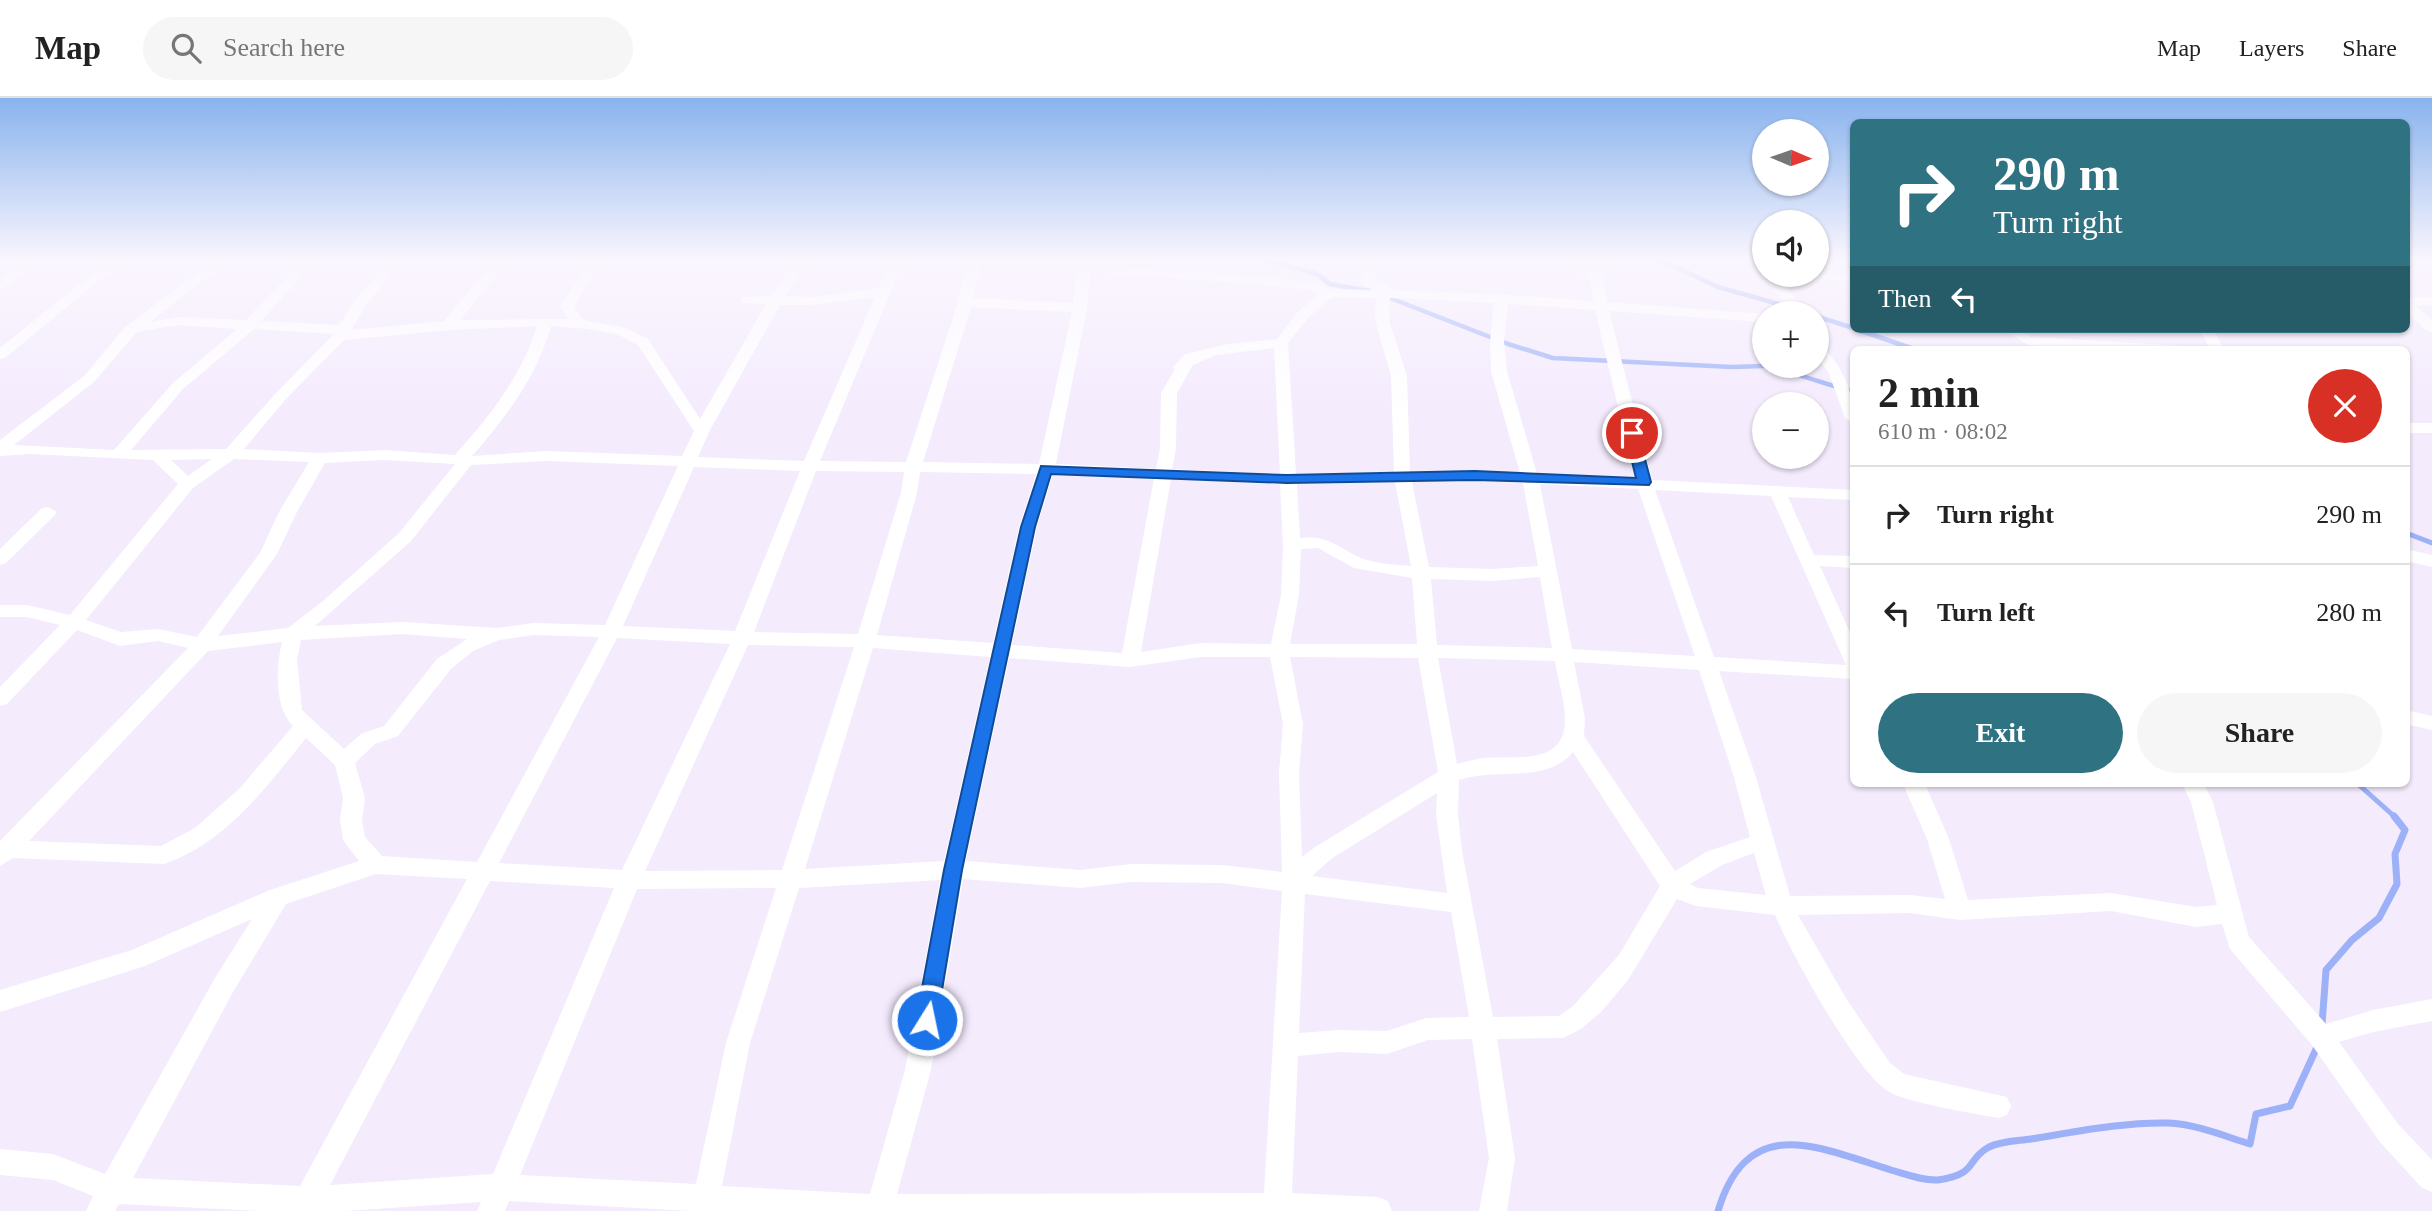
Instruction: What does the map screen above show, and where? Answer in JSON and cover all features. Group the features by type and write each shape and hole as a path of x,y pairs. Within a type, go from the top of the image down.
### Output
{"street":[{"path":"0,355 54,312"},
{"path":"0,450 89,379 130,330 154,312"},
{"path":"118,455 178,386 262,312"},
{"path":"0,699 74,622 187,484 232,453 281,396 342,333 356,312"},
{"path":"449,325 460,312"},
{"path":"571,312 581,325"},
{"path":"305,1205 611,632 687,460 768,312"},
{"path":"497,1199 629,880 742,638 810,466 876,312"},
{"path":"706,1204 738,1043 866,641 909,493 913,467 962,312"},
{"path":"880,1209 918,1070 953,870 1028,527 1046,469 1079,312"},
{"path":"1277,1208 1294,884 1290,844 1289,773 1293,724 1279,652 1290,595 1292,546 1287,479 1290,467 1281,343 1307,312"},
{"path":"1382,312 1382,320 1399,376 1402,477 1422,571 1427,651 1449,776 1447,814 1502,1158 1493,1211"},
{"path":"1500,312 1497,341 1499,371 1530,478 1549,570 1575,718 1574,737 1673,887 1696,897 1782,906 1910,904 1960,910 2111,902 2196,917 2229,915"},
{"path":"1602,312 1644,482 1736,748 1782,906 1838,1008 1881,1071 1898,1084 1998,1106"},
{"path":"1674,312 1752,317"},
{"path":"2415,312 2432,328"},
{"path":"130,330 170,322 342,333 449,325 545,323 606,327 629,334 643,342 702,430"},
{"path":"376,865 354,840 351,820 354,798 344,761 292,713 288,659 293,634 330,605 405,537 499,415 538,352 545,323"},
{"path":"2017,339 2117,346"},
{"path":"1130,660 1168,448 1169,393 1185,362 1240,347 1281,343"},
{"path":"1829,363 1835,370 1850,410"},
{"path":"2410,428 2432,428"},
{"path":"0,450 30,449 118,455 232,453 320,458 384,455 463,460 547,456 810,466 1046,469 1287,479 1530,478 1850,495"},
{"path":"156,453 187,484"},
{"path":"3,851 202,645 268,554 288,512 320,458"},
{"path":"1777,491 1785,503 1850,653"},
{"path":"0,559 48,512"},
{"path":"1292,546 1308,541 1320,542 1353,561 1392,570 1523,575 1549,570"},
{"path":"2410,556 2432,561"},
{"path":"1808,560 1850,562"},
{"path":"0,611 27,611 74,622 120,639 158,635 202,645 293,634 402,628 497,634 533,629 866,641 1130,660 1201,650 1427,651 1562,655 1850,672"},
{"path":"1834,620 1850,654"},
{"path":"344,761 368,739 391,731 444,664 466,646 497,634"},
{"path":"2410,717 2432,723"},
{"path":"3,851 164,855 202,834 248,794 305,725"},
{"path":"1294,884 1305,868 1323,853 1455,772 1482,766 1537,765 1556,757 1574,737"},
{"path":"1915,787 1938,839 1960,910"},
{"path":"2194,787 2202,802 2238,942 2321,1037 2389,1133 2432,1179"},
{"path":"1287,1046 1345,1041 1386,1044 1407,1039 1426,1029 1563,1027 1573,1022 1607,988 1633,956 1673,887 1706,861 1763,842"},
{"path":"0,1001 137,959 278,897 376,865 629,880 791,879 953,870 1080,878 1131,873 1222,874 1462,904"},
{"path":"106,1201 225,985 278,897"},
{"path":"2321,1037 2373,1021 2432,1010"},
{"path":"0,1162 53,1167 106,1201 305,1205 497,1199 880,1209 1277,1208 1378,1211"}],"waterway":[{"path":"1426,312 1508,344 1553,358 1752,366"},
{"path":"1829,320 1850,327"},
{"path":"1867,333 1905,346"},
{"path":"1808,378 1850,391"},
{"path":"2410,535 2432,543"},
{"path":"2361,787 2394,816"},
{"path":"2322,1025 2326,970 2352,940 2379,918 2397,884 2395,854 2405,830 2394,816"},
{"path":"1718,1211 1731,1180 1747,1160 1766,1148 1788,1145 1812,1147 1908,1175 1938,1180 1960,1174 1989,1147 2116,1126 2178,1124 2250,1144 2256,1114 2290,1106 2318,1045"}],"route":[{"path":"927,1020 953,870 1028,527 1046,469 1287,479 1475,475 1644,482 1632,433"}]}
